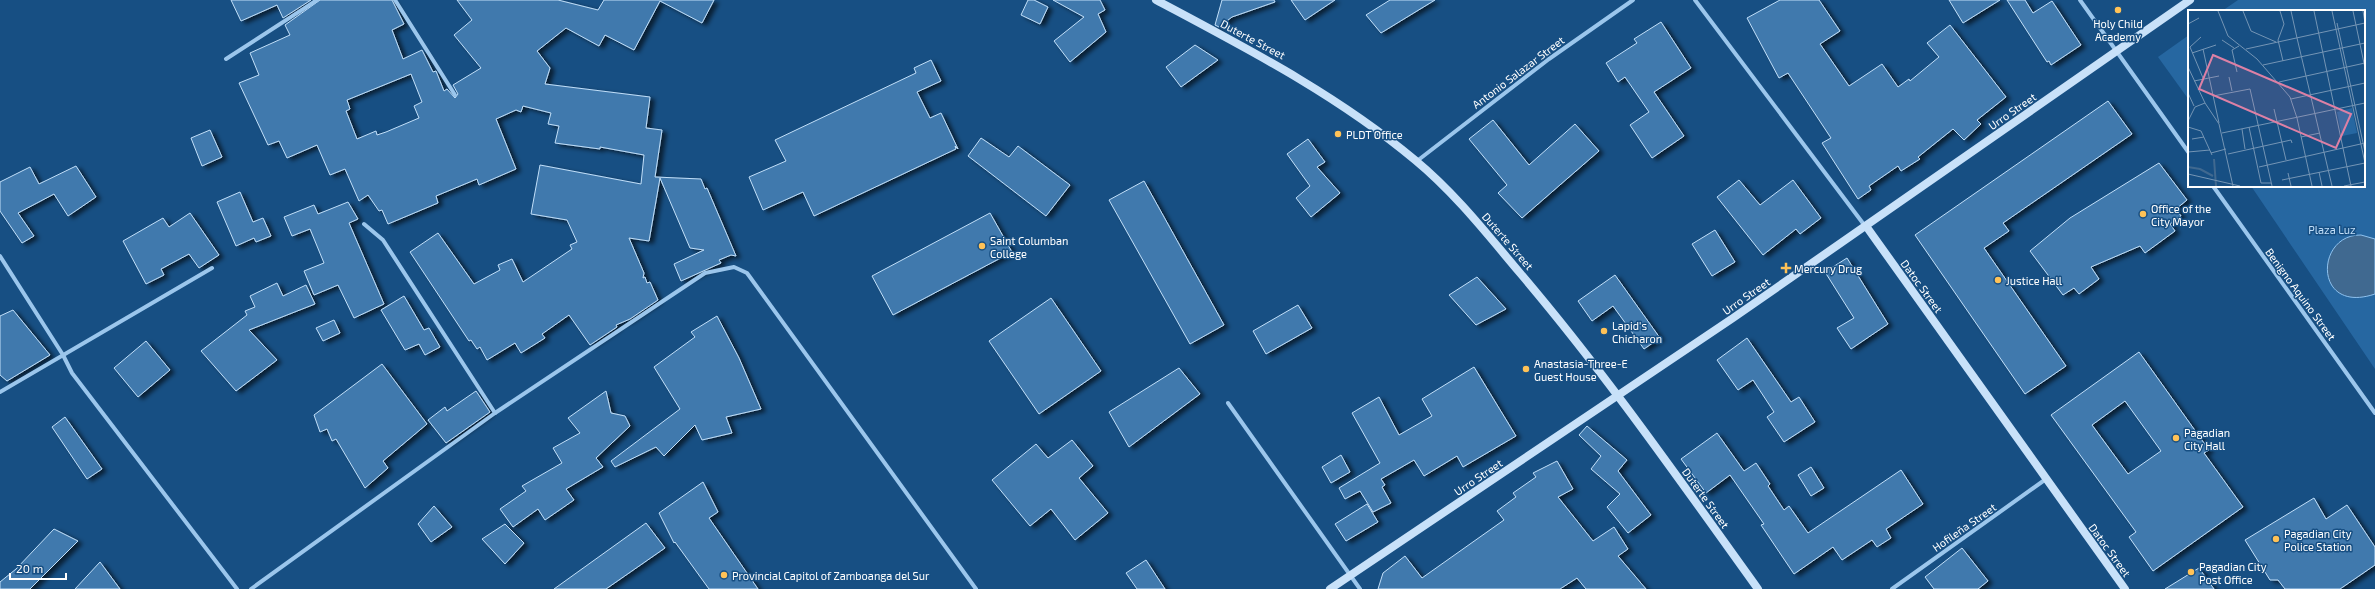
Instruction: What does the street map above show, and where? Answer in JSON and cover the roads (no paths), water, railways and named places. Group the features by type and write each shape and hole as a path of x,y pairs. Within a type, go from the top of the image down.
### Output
{"street":[{"path":"226,59 316,0"},
{"path":"395,0 455,95"},
{"name":"Duterte Street","path":"1156,0 1273,62 1334,100 1380,132 1417,161 1452,194 1572,335 1619,395 1758,589"},
{"name":"Antonio Salazar Street","path":"1417,161 1549,59 1633,0"},
{"name":"Datoc Street","path":"1695,0 1866,226 2125,589"},
{"path":"2080,0 2188,152"},
{"name":"Urro Street","path":"1330,589 1619,395 1866,226 2190,0"},
{"name":"Benigno Aquino Street","path":"2214,187 2375,412"},
{"path":"364,224 383,240 495,413"},
{"path":"0,256 63,355 72,373 237,589"},
{"path":"251,589 495,413 705,273 734,267 747,273 976,589"},
{"path":"0,392 212,268"},
{"path":"1228,403 1360,589"},
{"name":"Hofileña Street","path":"1892,589 2046,479"}],"place":[{"name":"Holy Child Academy","path":"2118,10"},
{"name":"PLDT Office","path":"1338,134"},
{"name":"Office of the City Mayor","path":"2143,214"},
{"name":"Saint Columban College","path":"982,246"},
{"name":"Mercury Drug","path":"1786,268"},
{"name":"Justice Hall","path":"1998,280"},
{"name":"Lapid's Chicharon","path":"1604,331"},
{"name":"Anastasia-Three-E Guest House","path":"1526,369"},
{"name":"Pagadian City Hall","path":"2176,438"},
{"name":"Pagadian City Police Station","path":"2276,539"},
{"name":"Pagadian City Post Office","path":"2191,572"},
{"name":"Provincial Capitol of Zamboanga del Sur","path":"724,575"}],"park label":[{"name":"Plaza Luz","path":"2332,229"}]}
